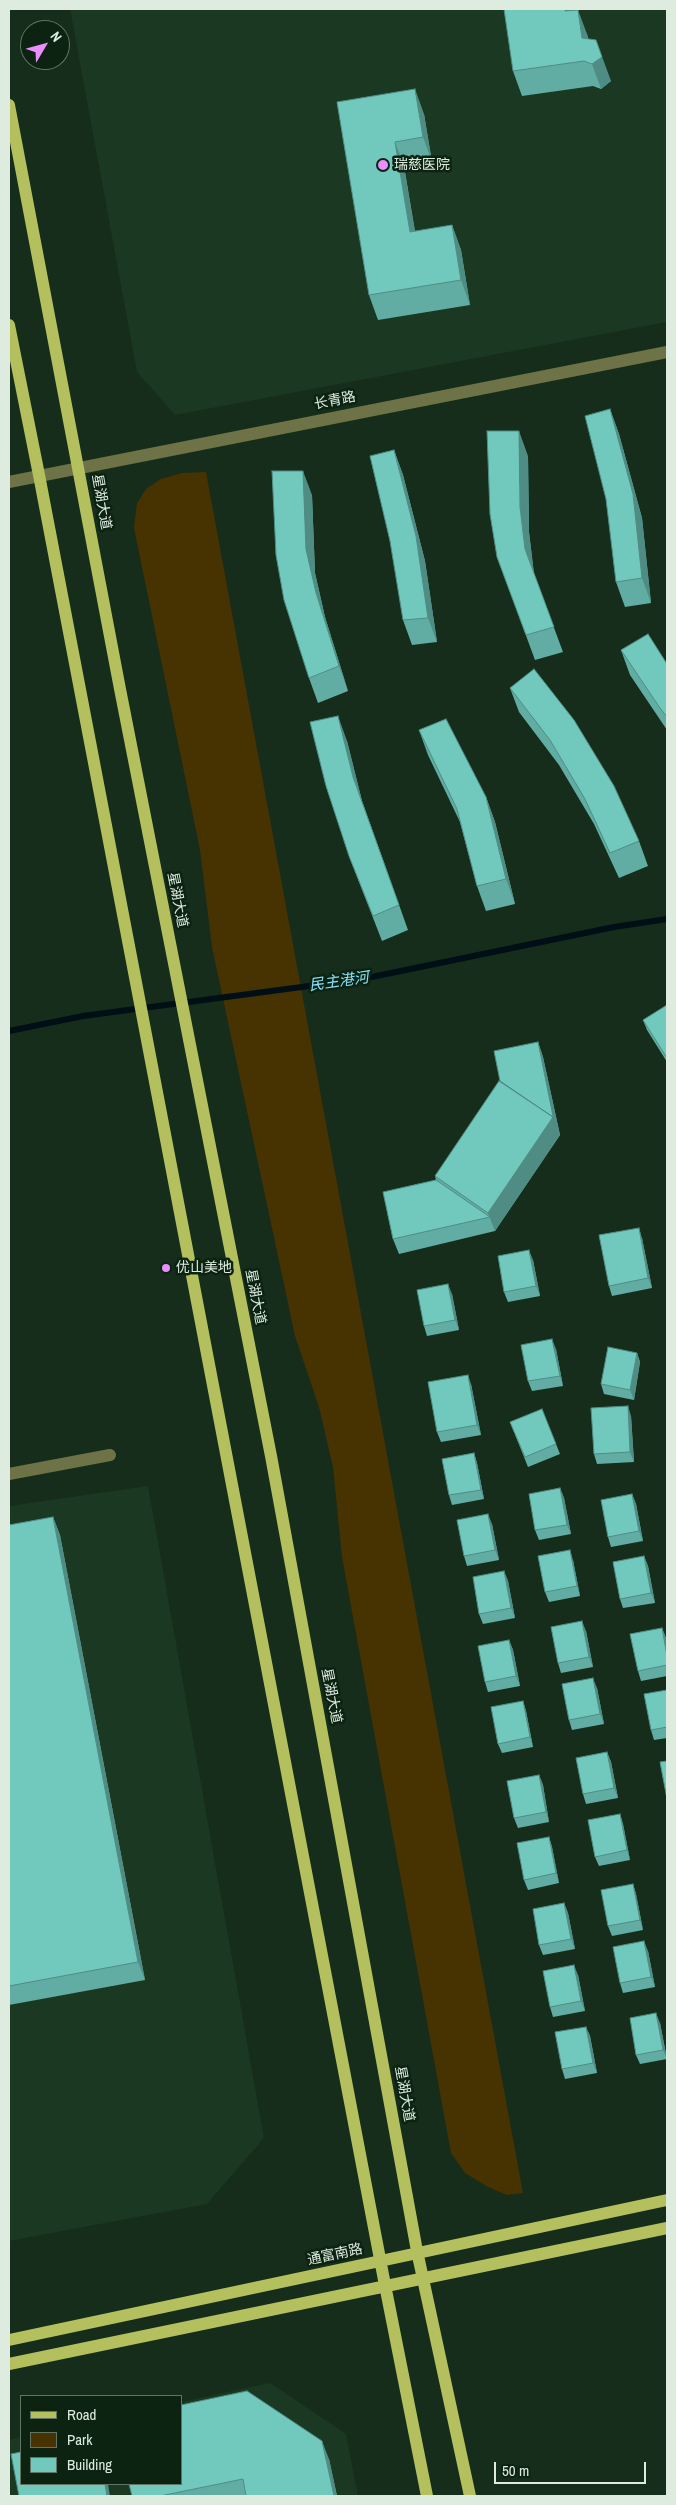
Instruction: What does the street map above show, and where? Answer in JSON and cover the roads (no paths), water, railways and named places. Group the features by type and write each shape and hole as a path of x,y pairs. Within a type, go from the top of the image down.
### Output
{"main road":[{"name":"星湖大道","path":"9,105 124,708 271,1456 423,2280 470,2496"},
{"path":"9,325 382,2261 385,2285 428,2496"},
{"name":"通富南路","path":"9,2340 382,2261 418,2251 667,2200"},
{"path":"9,2364 385,2285 423,2280 667,2228"}],"street":[{"name":"长青路","path":"9,482 667,352"},
{"path":"9,1474 110,1455"}],"waterway":[{"name":"民主港河","path":"9,1031 83,1016 362,979 614,927 667,919"}],"place":[{"name":"瑞慈医院","path":"383,165"},
{"name":"优山美地","path":"166,1268"}]}
